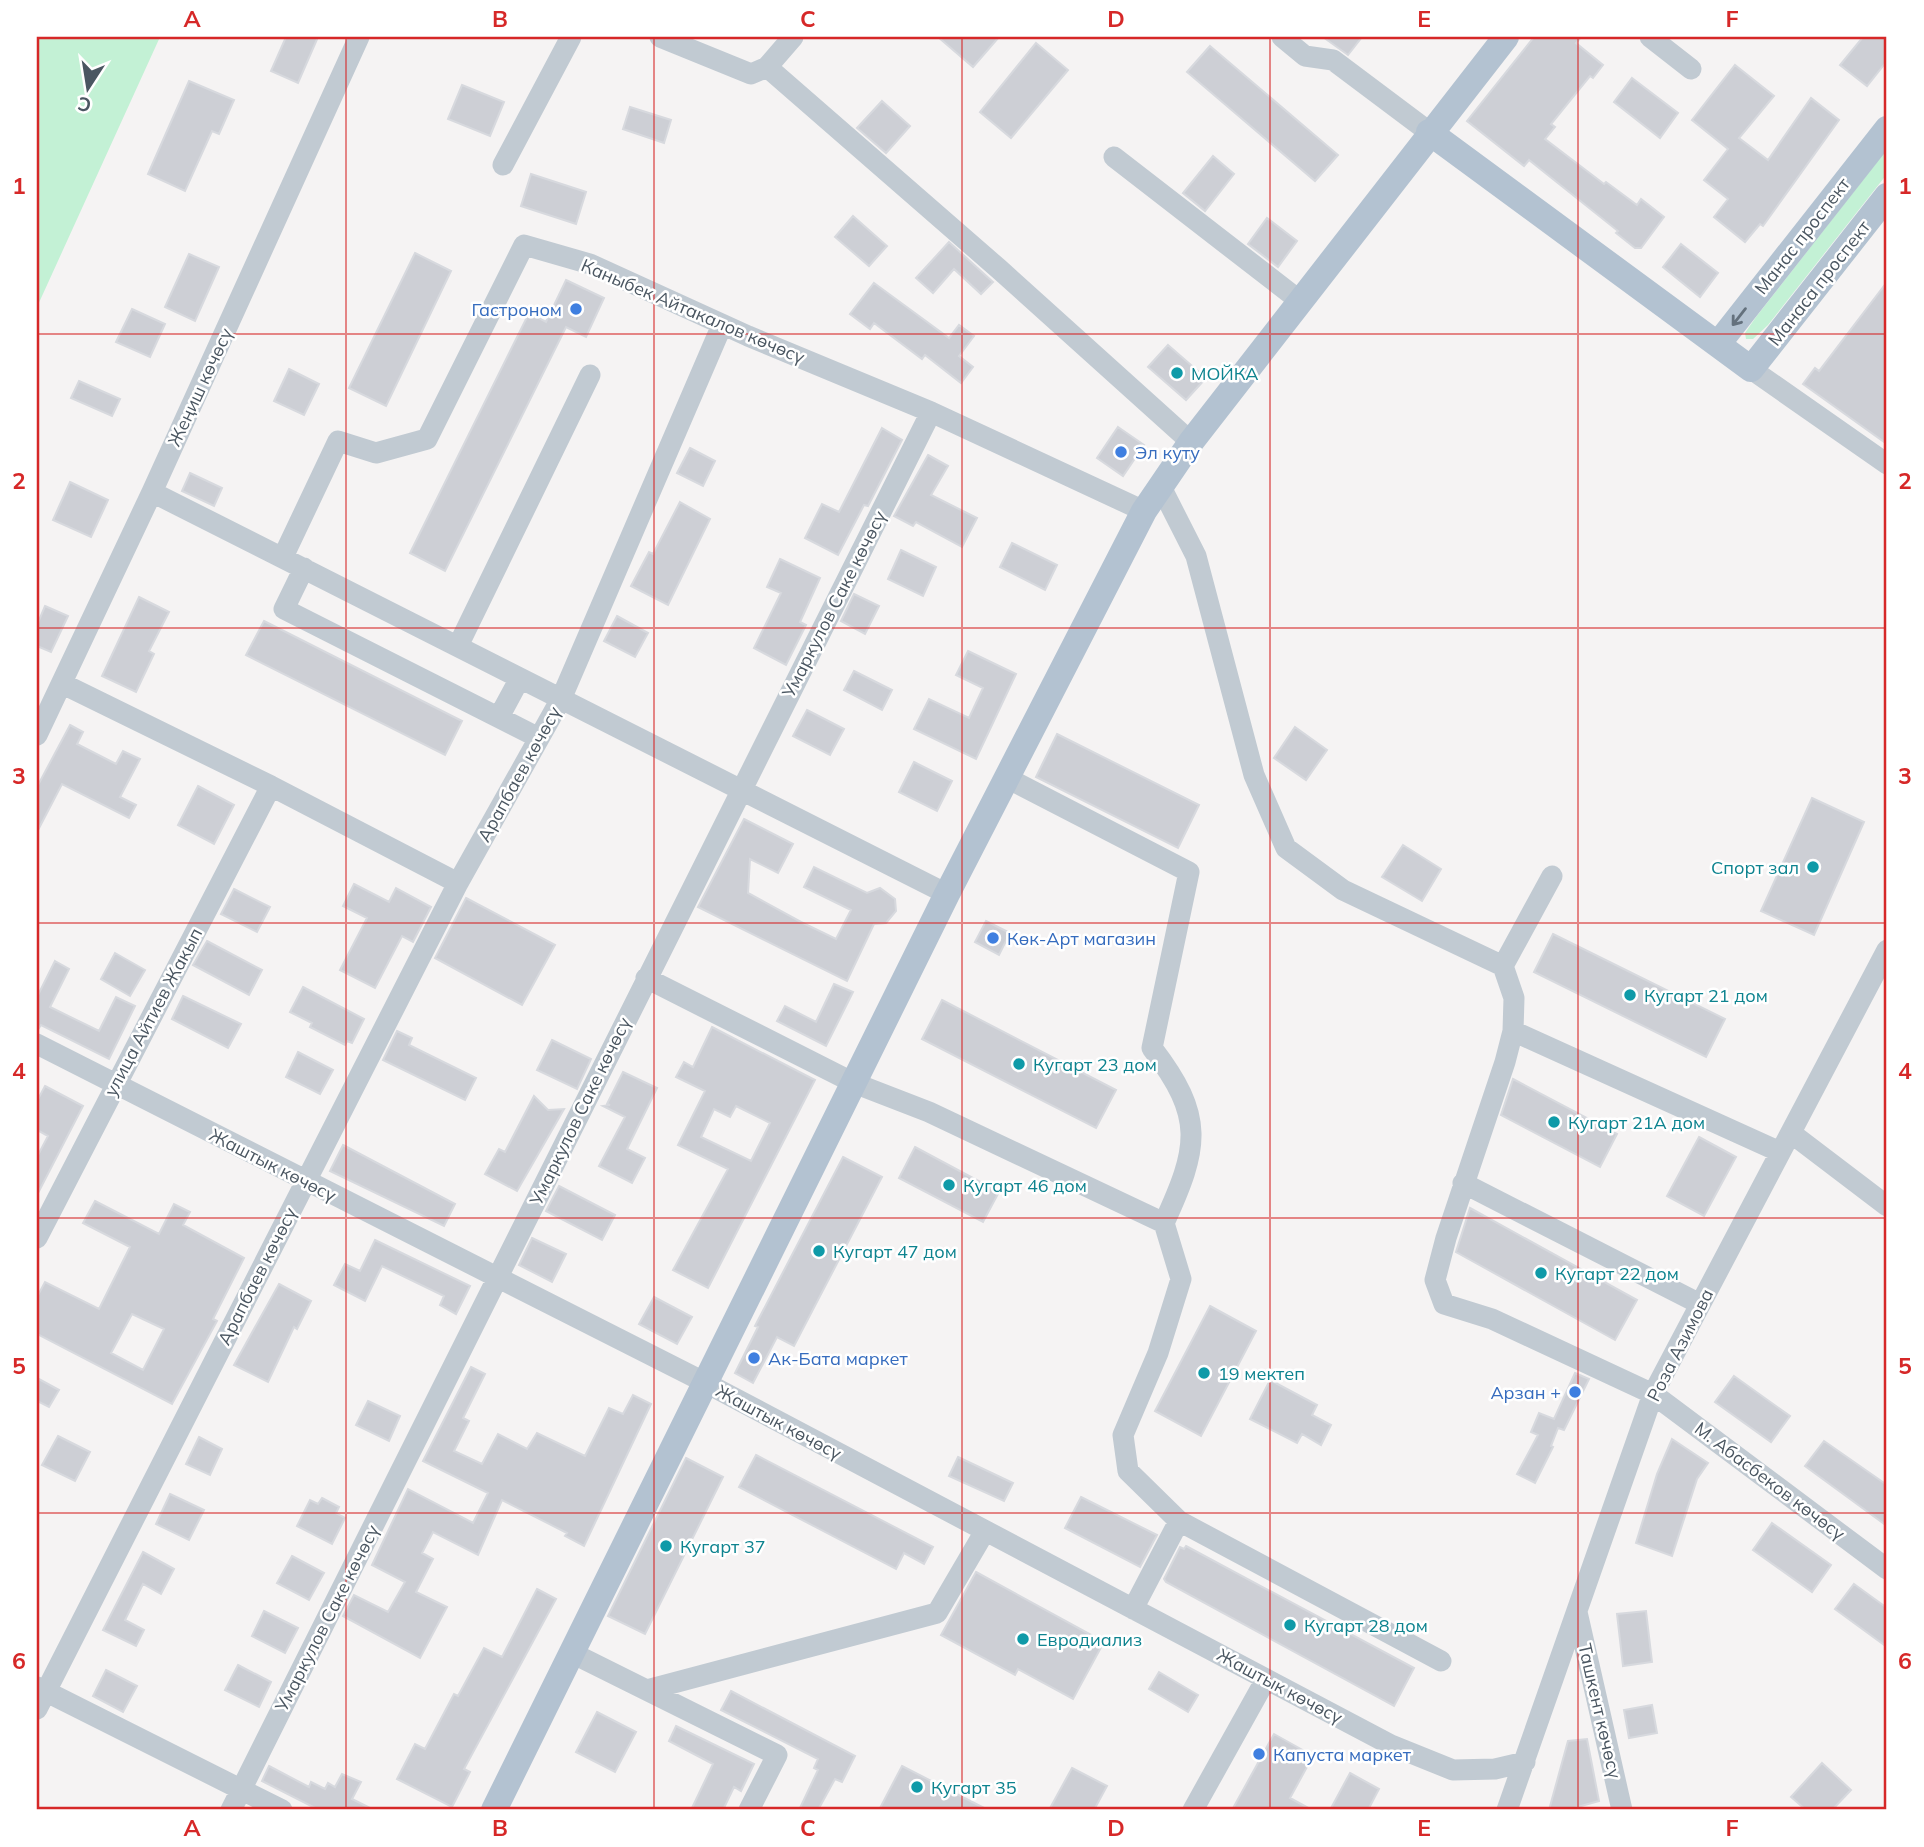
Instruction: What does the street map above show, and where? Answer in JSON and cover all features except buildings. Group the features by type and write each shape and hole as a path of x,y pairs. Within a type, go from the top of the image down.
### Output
{"main road":[{"path":"494,1810 947,894 1144,511 1191,442 1429,132 1506,37"},
{"name":"Манас проспект","path":"1718,344 1887,129"},
{"path":"1429,132 1751,369"},
{"name":"Манаса проспект","path":"1751,369 1887,196"}],"street":[{"name":"Жеңиш көчөсү","path":"37,735 152,492 359,37"},
{"path":"503,165 571,37"},
{"path":"660,37 751,74 767,67 793,37"},
{"path":"1282,37 1304,56 1334,60 1429,132"},
{"path":"1650,37 1691,69"},
{"path":"767,67 999,269 1191,442"},
{"path":"1114,157 1300,302"},
{"name":"Каныбек Айтакалов көчөсү","path":"282,557 338,441 376,453 426,439 524,245 590,264 722,324 931,412 1144,511"},
{"name":"Арапбаев көчөсү","path":"40,1696 458,883 561,699 722,324"},
{"path":"1751,369 1887,464"},
{"path":"458,646 590,375"},
{"name":"Умаркулов Саке көчөсү","path":"231,1810 931,412"},
{"path":"1161,487 1196,556 1254,775 1286,848 1343,890 1503,966 1552,876"},
{"path":"152,492 947,894"},
{"path":"304,568 284,609 539,738"},
{"path":"499,718 520,678"},
{"path":"63,684 271,786 458,883"},
{"path":"1007,778 1189,872 1152,1048 1173,1076 1192,1116 1186,1174 1164,1223 1181,1279 1158,1353 1123,1435 1128,1471 1179,1521 1441,1661"},
{"name":"улица Айтиев Жакып","path":"37,1238 271,786"},
{"name":"Роза Азимова","path":"1507,1810 1653,1394 1887,950"},
{"name":"М. Абасбеков көчөсү","path":"1503,966 1514,998 1513,1031 1506,1062 1463,1183 1436,1280 1444,1304 1492,1319 1653,1394 1887,1569"},
{"path":"646,978 854,1083 929,1112 1164,1223"},
{"path":"1513,1031 1780,1152"},
{"name":"Жаштык көчөсү","path":"37,1044 704,1382 1391,1745 1453,1770 1495,1769 1525,1762"},
{"path":"1791,1133 1887,1206"},
{"path":"1463,1183 1700,1304"},
{"path":"1133,1609 1179,1521"},
{"path":"647,1690 937,1613 985,1531"},
{"name":"Ташкент көчөсү","path":"1577,1612 1622,1810"},
{"path":"570,1652 777,1755 750,1810"},
{"path":"1193,1810 1266,1679"},
{"path":"40,1696 282,1810"}],"green space":[{"path":"37,37 160,37 37,307"},
{"path":"1887,149 1887,174 1768,325 1753,339 1746,339 1745,333 1756,317"}],"place":[{"name":"Гастроном","path":"576,309"},
{"name":"МОЙКА","path":"1177,373"},
{"name":"Эл куту","path":"1121,452"},
{"name":"Спорт зал","path":"1813,867"},
{"name":"Көк-Арт магазин","path":"993,938"},
{"name":"Кугарт 21 дом","path":"1630,995"},
{"name":"Кугарт 23 дом","path":"1019,1064"},
{"name":"Кугарт 21А дом","path":"1554,1122"},
{"name":"Кугарт 46 дом","path":"949,1185"},
{"name":"Кугарт 47 дом","path":"819,1251"},
{"name":"Кугарт 22 дом","path":"1541,1273"},
{"name":"Ак-Бата маркет","path":"754,1358"},
{"name":"19 мектеп","path":"1204,1373"},
{"name":"Арзан +","path":"1575,1392"},
{"name":"Кугарт 37","path":"666,1546"},
{"name":"Кугарт 28 дом","path":"1290,1625"},
{"name":"Евродиализ","path":"1023,1639"},
{"name":"Капуста маркет","path":"1259,1754"},
{"name":"Кугарт 35","path":"917,1787"}]}
